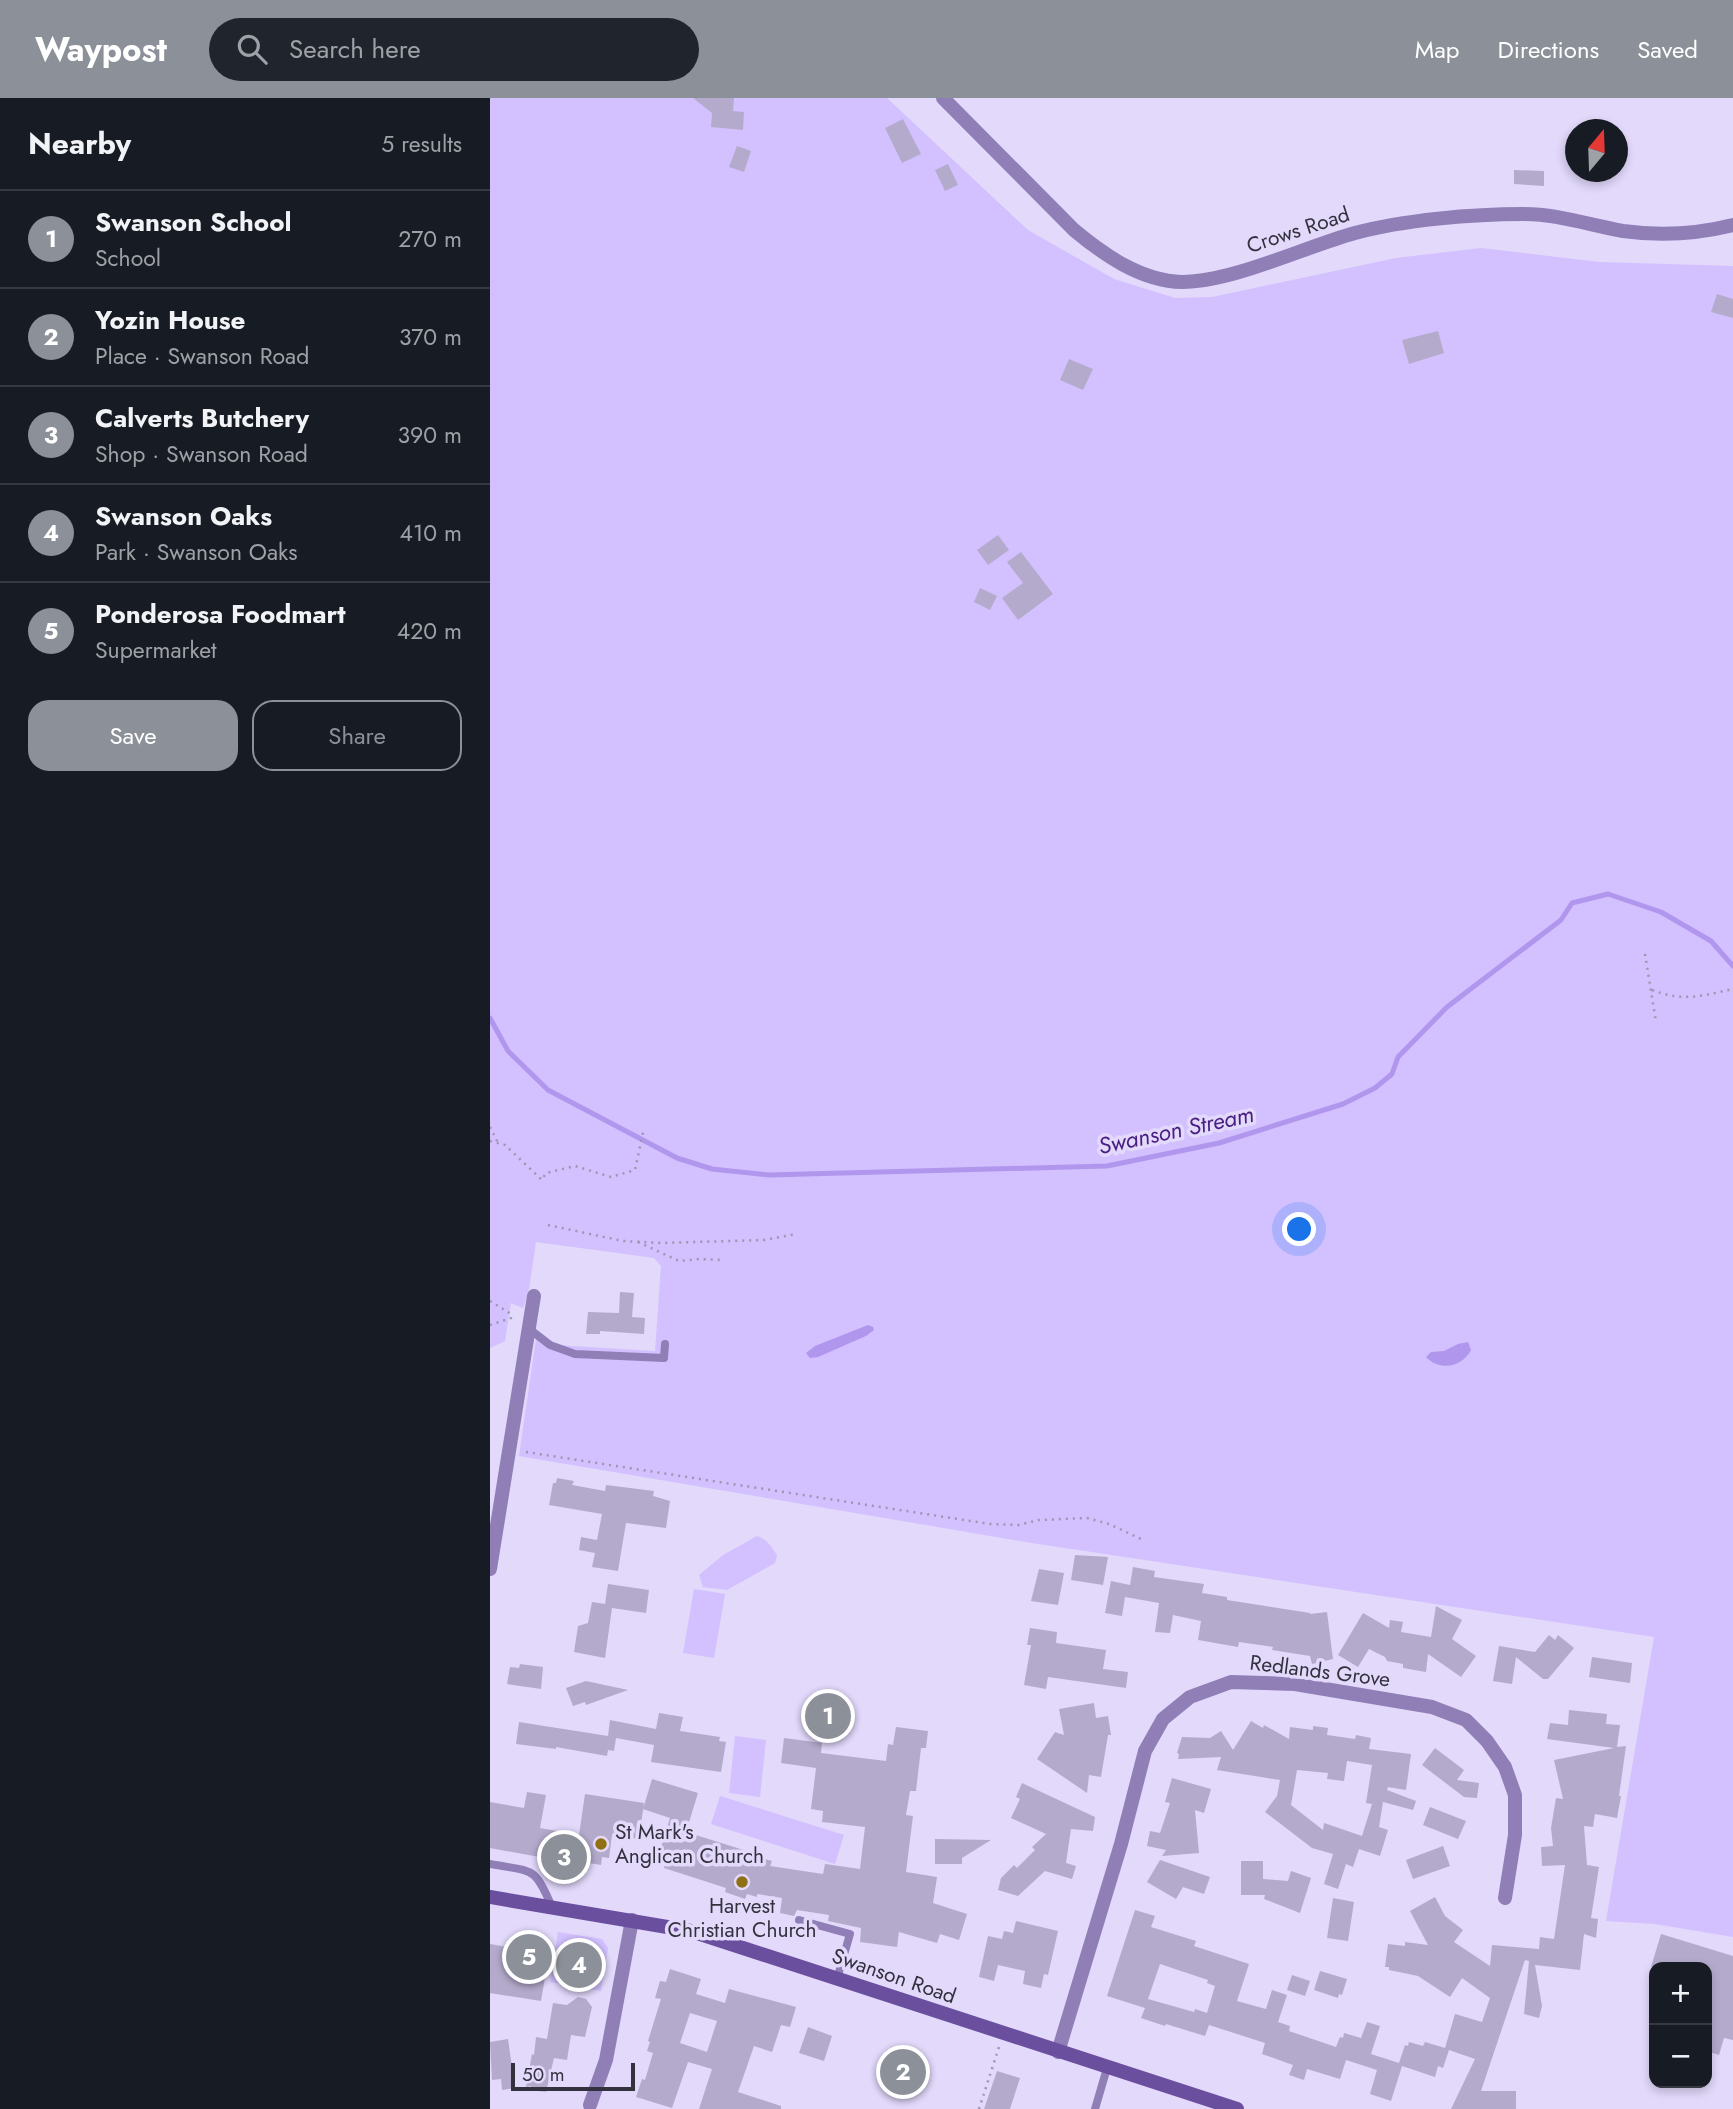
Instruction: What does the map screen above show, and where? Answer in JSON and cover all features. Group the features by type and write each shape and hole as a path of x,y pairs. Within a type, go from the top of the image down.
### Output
{"main road":[{"name":"Swanson Road","path":"490,1897 691,1931 1237,2109"}],"street":[{"name":"Crows Road","path":"943,98 1074,230 1097,249 1121,263 1162,279 1182,282 1203,280 1355,233 1382,227 1464,218 1525,214 1578,220 1621,230 1674,234 1733,225"},
{"path":"490,1569 534,1296"},
{"name":"Redlands Grove","path":"1058,2052 1121,1844 1145,1751 1163,1719 1190,1697 1231,1682 1270,1682 1322,1689 1433,1707 1466,1720 1487,1741 1505,1767 1515,1795 1515,1835 1505,1898"},
{"path":"590,2105 606,2060 632,1920"}],"lane":[{"path":"527,1327 550,1345 575,1353 664,1358 665,1343"},
{"path":"490,1864 533,1871 541,1881 552,1907"},
{"path":"799,1920 850,1934 837,1979"},
{"path":"1095,2109 1107,2067"}],"path":[{"path":"1645,954 1656,1022"},
{"path":"1652,990 1672,997 1691,998 1733,989"},
{"path":"490,1126 498,1143"},
{"path":"490,1141 505,1145 542,1180 546,1173 575,1166 611,1177 635,1170 644,1128"},
{"path":"548,1225 635,1241 764,1240 796,1234"},
{"path":"635,1241 679,1261 722,1260"},
{"path":"490,1301 511,1314 511,1318 490,1325"},
{"path":"509,1450 990,1524 1018,1525 1039,1520 1087,1518 1109,1524 1141,1539"},
{"path":"979,2109 1003,2034"}],"shaded area":[{"path":"490,98 887,98 1028,230 1114,279 1175,298 1212,297 1396,258 1481,248 1599,262 1733,266 1733,1937 1655,1924 1606,1921 1654,1637 1032,1543 519,1456 537,1332 555,1345 655,1351 661,1266 654,1258 536,1242 529,1289 523,1308 511,1303 505,1341 490,1348"},
{"path":"868,1325 874,1330 866,1336 818,1357 810,1358 806,1353 815,1346"},
{"path":"1468,1342 1471,1350 1456,1364 1444,1366 1426,1357 1431,1352 1444,1351"},
{"path":"757,1536 774,1550 777,1556 775,1563 727,1590 703,1587 699,1575 723,1555"},
{"path":"694,1589 725,1594 714,1658 683,1653"},
{"path":"735,1736 766,1740 760,1797 729,1793"},
{"path":"720,1796 844,1835 835,1864 711,1824"},
{"path":"558,1932 602,1939 608,1948 601,1991 550,1982"}],"building":[{"path":"693,98 734,98 733,111 744,112 743,130 711,127 712,113"},
{"path":"903,119 921,154 902,163 885,128"},
{"path":"737,146 751,151 744,172 729,167"},
{"path":"948,164 958,185 945,191 935,170"},
{"path":"1514,170 1544,171 1544,186 1514,184"},
{"path":"1717,294 1733,299 1733,318 1711,312"},
{"path":"1438,331 1444,353 1409,364 1402,340"},
{"path":"1069,359 1093,369 1083,390 1060,380"},
{"path":"998,535 1009,550 988,565 977,550"},
{"path":"1021,552 1053,594 1018,620 1002,598 1023,583 1007,562"},
{"path":"980,588 997,596 990,610 974,602"},
{"path":"620,1292 634,1293 632,1317 645,1318 644,1334 600,1331 600,1334 586,1334 588,1312 619,1313"},
{"path":"557,1478 574,1481 572,1485 605,1491 606,1485 654,1491 653,1496 670,1501 666,1528 626,1523 618,1571 592,1567 595,1553 579,1550 581,1537 597,1540 602,1514 549,1505 553,1483 556,1483"},
{"path":"1075,1555 1108,1557 1103,1585 1071,1580"},
{"path":"1133,1567 1155,1571 1154,1577 1204,1584 1202,1593 1227,1597 1227,1600 1310,1614 1327,1612 1333,1659 1312,1664 1310,1656 1272,1650 1273,1647 1239,1642 1238,1647 1198,1640 1201,1621 1173,1615 1170,1633 1155,1632 1159,1603 1125,1597 1122,1616 1105,1613 1111,1581 1130,1585"},
{"path":"1039,1569 1064,1573 1058,1605 1031,1601"},
{"path":"608,1584 649,1590 646,1613 612,1608 605,1658 574,1652 578,1626 588,1623 592,1602 605,1604"},
{"path":"1436,1606 1462,1620 1452,1639 1476,1656 1461,1677 1428,1654 1426,1672 1403,1668 1403,1664 1387,1661 1385,1657 1369,1649 1358,1667 1338,1655 1363,1613 1389,1628 1390,1620 1403,1622 1401,1632 1431,1637"},
{"path":"1030,1628 1057,1632 1056,1643 1106,1650 1103,1669 1128,1672 1126,1688 1048,1677 1046,1689 1024,1685 1031,1645 1027,1645"},
{"path":"1549,1635 1555,1640 1558,1635 1574,1648 1548,1679 1543,1679 1516,1657 1512,1684 1493,1681 1499,1646 1535,1652"},
{"path":"1592,1657 1632,1663 1630,1683 1589,1677"},
{"path":"520,1664 543,1667 541,1689 507,1684 510,1667 519,1668"},
{"path":"586,1681 628,1690 586,1705 585,1702 573,1706 566,1688"},
{"path":"1094,1703 1096,1718 1108,1716 1111,1735 1108,1735 1101,1777 1089,1775 1087,1793 1037,1759 1055,1732 1064,1735 1059,1709"},
{"path":"1569,1710 1607,1714 1606,1724 1620,1725 1617,1747 1626,1746 1621,1796 1617,1818 1595,1814 1593,1827 1584,1826 1587,1865 1599,1867 1591,1918 1598,1919 1596,1938 1584,1934 1580,1970 1535,1965 1542,2006 1539,2018 1524,2014 1529,1961 1525,1960 1481,2091 1516,2091 1516,2109 1451,2109 1475,2059 1449,2050 1443,2068 1438,2066 1435,2077 1402,2066 1391,2101 1370,2094 1377,2070 1346,2060 1340,2079 1307,2069 1304,2080 1289,2075 1293,2065 1262,2054 1265,2043 1209,2025 1205,2036 1166,2024 1165,2026 1141,2018 1145,2008 1107,1996 1135,1910 1155,1916 1151,1927 1196,1941 1194,1946 1249,1964 1237,2001 1266,2009 1272,1990 1287,1995 1278,2022 1290,2026 1289,2031 1336,2047 1344,2033 1361,2038 1367,2022 1380,2026 1371,2054 1399,2063 1405,2045 1408,2046 1409,2042 1423,2046 1425,2042 1445,2048 1455,2014 1482,2022 1490,1998 1462,1978 1450,1997 1418,1976 1389,1970 1389,1967 1385,1967 1388,1944 1405,1946 1405,1942 1428,1945 1410,1911 1435,1897 1445,1916 1463,1930 1454,1942 1490,1966 1492,1945 1539,1949 1540,1937 1554,1939 1565,1865 1542,1866 1541,1847 1553,1846 1551,1828 1556,1798 1563,1799 1554,1760 1614,1748 1547,1739 1550,1723 1568,1725","holes":["1160,1964 1208,1980 1207,1983 1215,1986 1207,2013 1148,1999"]},
{"path":"659,1713 683,1717 680,1731 720,1737 719,1741 726,1742 721,1772 651,1762 654,1745 616,1738 614,1751 608,1750 607,1756 556,1747 516,1744 519,1722 608,1736 610,1720 656,1729"},
{"path":"1251,1721 1289,1739 1290,1727 1313,1730 1313,1726 1328,1728 1327,1735 1371,1738 1369,1749 1411,1754 1406,1790 1388,1787 1387,1790 1416,1801 1413,1810 1383,1802 1379,1827 1388,1830 1380,1856 1359,1849 1353,1867 1346,1864 1338,1889 1324,1884 1333,1854 1312,1848 1265,1812 1277,1796 1280,1780 1217,1770 1221,1757 1178,1759 1177,1753 1182,1737 1210,1738 1221,1731 1233,1750","holes":["1347,1761 1372,1765 1366,1803 1372,1804 1362,1836 1324,1823 1323,1830 1291,1805 1297,1770 1328,1773 1327,1779 1344,1781"]},
{"path":"896,1727 928,1731 926,1748 921,1748 916,1791 910,1791 906,1815 913,1816 906,1872 937,1877 933,1903 967,1914 959,1940 940,1934 937,1943 899,1932 897,1947 860,1942 861,1928 828,1921 829,1915 797,1910 794,1916 780,1913 782,1898 747,1894 745,1899 725,1892 726,1888 664,1868 667,1857 659,1854 670,1818 643,1809 652,1779 698,1793 686,1832 772,1861 770,1866 823,1874 825,1864 860,1869 865,1827 822,1822 823,1811 811,1809 816,1768 781,1763 784,1738 822,1743 821,1753 886,1761 888,1744 893,1745"},
{"path":"1435,1748 1464,1770 1457,1780 1479,1783 1477,1798 1464,1797 1422,1765"},
{"path":"1172,1778 1211,1789 1204,1813 1195,1810 1199,1853 1162,1856 1166,1850 1147,1846 1150,1831 1160,1833 1170,1803 1165,1802"},
{"path":"1022,1783 1095,1817 1093,1831 1071,1829 1066,1863 1076,1866 1072,1879 1045,1871 1018,1896 998,1890 1001,1878 1014,1865 1017,1868 1035,1850 1032,1847 1046,1834 1011,1818 1020,1799 1016,1797"},
{"path":"527,1792 546,1795 540,1828 579,1835 585,1794 644,1803 639,1839 612,1835 609,1858 602,1857 601,1865 570,1860 567,1878 553,1875 556,1860 490,1848 490,1802 524,1808"},
{"path":"1430,1807 1466,1821 1458,1839 1423,1825"},
{"path":"935,1839 991,1840 962,1858 962,1864 935,1864"},
{"path":"1443,1846 1450,1866 1413,1879 1406,1860"},
{"path":"1160,1860 1210,1877 1204,1894 1183,1887 1176,1899 1147,1882"},
{"path":"1241,1861 1263,1861 1263,1879 1288,1881 1291,1871 1311,1878 1300,1913 1264,1899 1265,1895 1241,1895"},
{"path":"1333,1898 1354,1902 1348,1941 1327,1938"},
{"path":"1016,1921 1058,1931 1048,1975 1044,1974 1041,1988 1023,1984 1025,1971 998,1965 994,1981 979,1977 988,1936 1002,1939 1004,1931 1013,1933"},
{"path":"1661,1934 1733,1956 1733,2040 1724,2038 1719,2055 1712,2053 1712,1962 1653,1962"},
{"path":"490,1944 549,1954 541,2001 490,1993"},
{"path":"670,1969 701,1979 696,1994 725,2003 729,1989 796,2007 790,2027 781,2025 772,2052 754,2046 738,2092 781,2106 781,2109 699,2109 712,2069 688,2062 672,2108 636,2097 642,2079 645,2080 653,2053 647,2051 661,1999 655,1998 660,1981 666,1982","holes":["690,2013 717,2021 707,2052 680,2043"]},
{"path":"1320,1971 1347,1979 1342,1995 1339,1994 1338,1998 1314,1990"},
{"path":"1292,1975 1310,1981 1305,1996 1287,1990"},
{"path":"578,1997 586,1999 592,2007 585,2037 571,2035 567,2060 554,2058 546,2092 530,2090 531,2086 526,2087 536,2037 547,2039 553,2003 567,2005"},
{"path":"808,2027 832,2036 824,2061 799,2053"},
{"path":"508,2039 515,2088 502,2090 501,2079 492,2080 490,2042"},
{"path":"895,2052 922,2061 912,2092 907,2091 906,2095 883,2088"},
{"path":"997,2071 1020,2078 1010,2109 984,2109"}],"waterway":[{"name":"Swanson Stream","path":"490,1018 508,1051 548,1090 677,1158 712,1169 769,1175 1107,1166 1219,1143 1343,1104 1375,1088 1392,1074 1398,1057 1447,1007 1561,920 1572,903 1608,894 1661,912 1711,941 1733,966"}],"place":[{"name":"Swanson School","path":"828,1716"},
{"name":"St Mark's Anglican Church","path":"601,1844"},
{"name":"Calverts Butchery","path":"564,1857"},
{"name":"Harvest Christian Church","path":"742,1882"},
{"name":"Ponderosa Foodmart","path":"529,1957"},
{"name":"Swanson Oaks","path":"579,1965"},
{"name":"Yozin House","path":"903,2072"}]}
